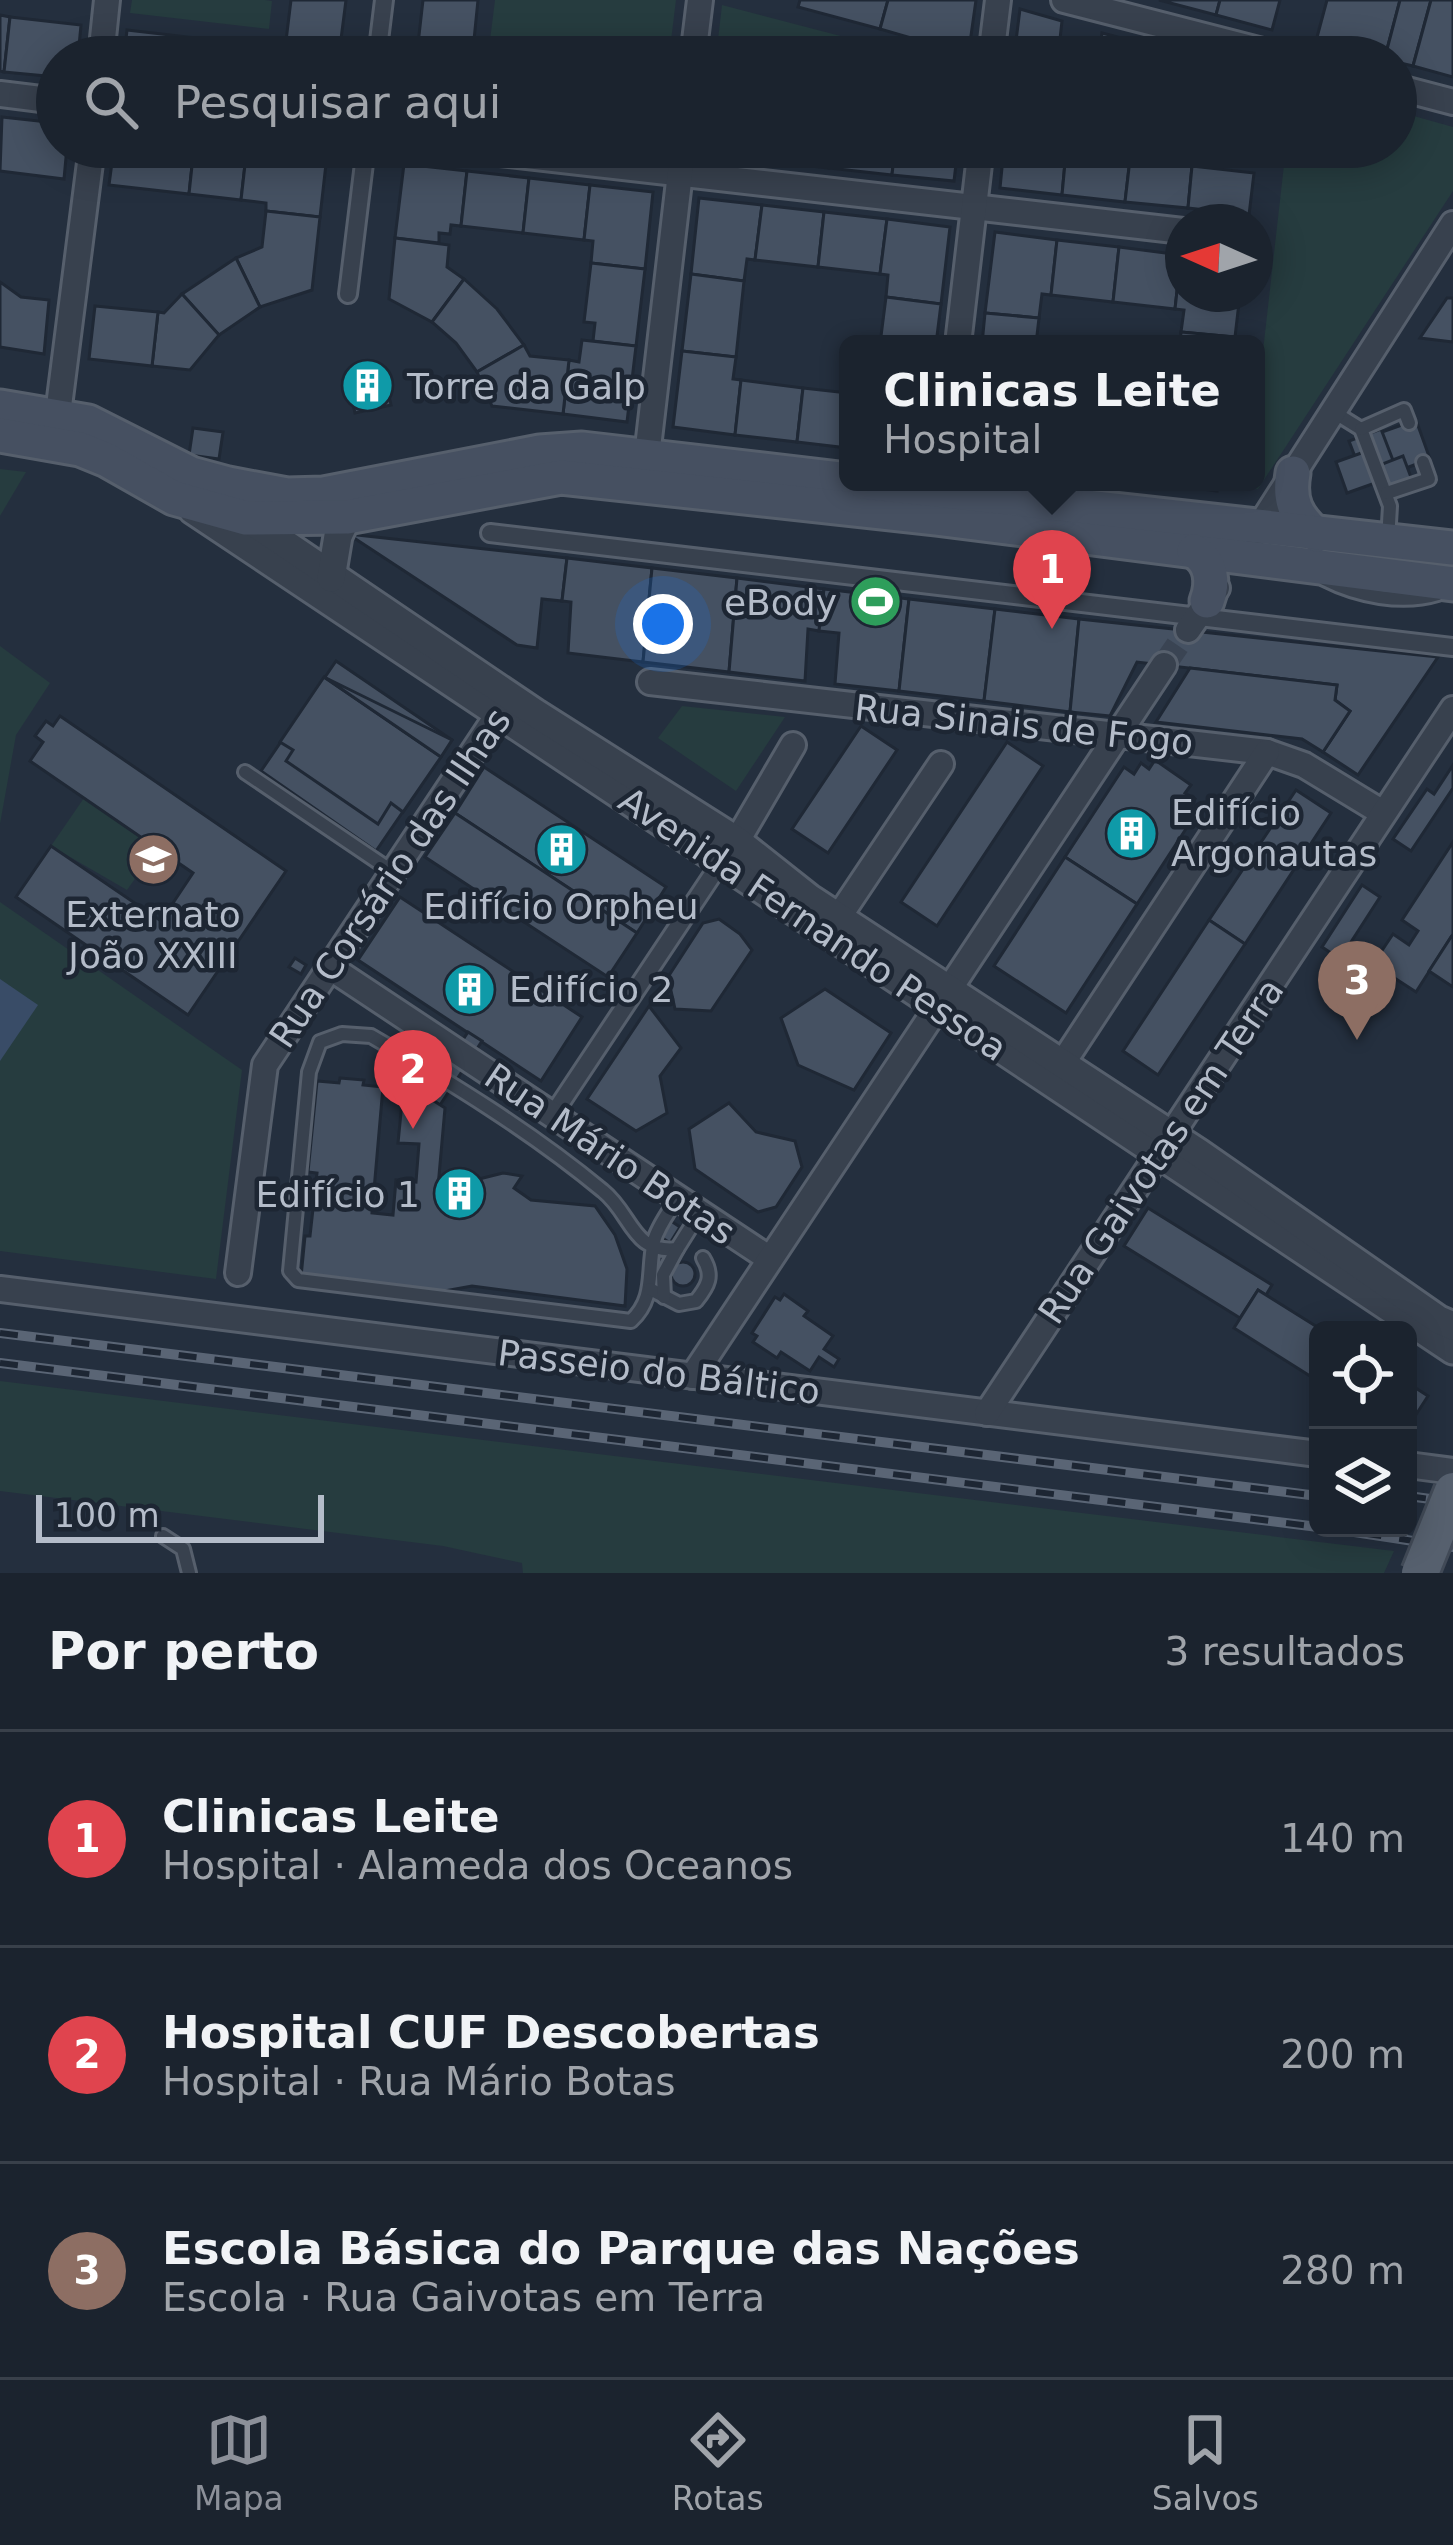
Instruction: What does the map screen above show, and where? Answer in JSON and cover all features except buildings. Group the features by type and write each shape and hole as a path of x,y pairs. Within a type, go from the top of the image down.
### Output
{"main road":[{"path":"0,407 58,414 118,435 183,486"},
{"path":"0,435 80,449 183,486 248,517 347,517 561,477 1194,551 1453,587"},
{"path":"248,517 323,494 540,452 582,449 839,479"},
{"path":"1293,472 1293,505 1317,535"},
{"path":"940,491 1451,547"},
{"path":"1194,551 1204,559 1211,584 1197,616"},
{"path":"1420,1573 1436,1473"}],"street":[{"path":"103,36 107,0"},
{"path":"380,36 384,0"},
{"path":"696,36 700,0"},
{"path":"994,36 998,0"},
{"path":"1064,0 1204,36"},
{"path":"1417,93 1453,102"},
{"path":"0,94 36,98"},
{"path":"58,414 89,168"},
{"path":"348,294 363,168"},
{"path":"622,168 1165,229"},
{"path":"647,456 681,168"},
{"path":"959,335 979,168"},
{"path":"1197,616 1453,224"},
{"path":"1426,264 1453,267"},
{"name":"Avenida Fernando Pessoa","path":"248,517 504,705 1164,1145 1453,1325"},
{"name":"Avenida Fernando Pessoa","path":"248,517 504,705"},
{"path":"331,578 338,536 347,517"},
{"path":"490,533 1453,646"},
{"path":"693,1376 1165,665"},
{"name":"Rua Sinais de Fogo","path":"650,682 1267,752 1304,765 1383,813"},
{"name":"Rua Corsário das Ilhas","path":"238,1273 265,1065 504,705"},
{"name":"Rua Gaivotas em Terra","path":"987,1413 1453,709"},
{"path":"553,1116 729,852 793,745"},
{"path":"1062,1064 1267,752"},
{"path":"838,918 941,764"},
{"name":"Avenida Fernando Pessoa","path":"729,852 838,918 943,997 1062,1064 1164,1145 1453,1350"},
{"name":"Rua Mário Botas","path":"331,968 770,1259"},
{"name":"Passeio do Báltico","path":"0,1289 1309,1453"}],"lane":[{"path":"1332,411 1361,428 1387,493 1388,542"},
{"path":"1361,428 1406,416"},
{"path":"1387,493 1429,479 1423,462"},
{"path":"245,772 394,872"},
{"path":"677,1199 653,1248 644,1309 631,1321 298,1280 290,1271 289,1256 309,1072 320,1042 342,1034 371,1036 576,1168 613,1198 634,1235 653,1248 677,1249"},
{"path":"664,1298 663,1275 699,1214"},
{"path":"650,1289 679,1304 696,1301 708,1286 710,1270 703,1258"},
{"path":"163,1536 182,1550 188,1573"}],"green space":[{"path":"132,0 272,1 269,29 130,13"},
{"path":"495,0 676,0 672,36 490,36"},
{"path":"722,5 841,36 718,36"},
{"path":"1417,117 1453,127 1453,191 1265,478 1267,312 1273,312 1273,262 1284,168 1417,168"},
{"path":"0,469 26,472 0,516"},
{"path":"0,646 50,683 16,735 0,824"},
{"path":"682,706 785,717 736,791 658,738"},
{"path":"84,798 156,849 127,890 51,846"},
{"path":"0,902 242,1070 216,1279 0,1251"},
{"path":"0,1381 1394,1551 1384,1573 523,1573 522,1563 443,1546 0,1491"}],"water":[{"path":"0,979 38,1005 0,1061"}],"tunnel":[{"path":"1164,665 1188,630"}],"railway":[{"path":"0,1333 1309,1495"},
{"path":"0,1363 1309,1526"},
{"path":"1417,1497 1453,1502"},
{"path":"1387,1537 1453,1547"}],"place":[{"name":"Torre da Galp","path":"368,386"},
{"name":"eBody","path":"876,602"},
{"name":"Clinicas Leite","path":"1052,629"},
{"name":"Edifício Argonautas","path":"1132,833"},
{"name":"Edifício Orpheu","path":"561,850"},
{"name":"Externato João XXIII","path":"153,859"},
{"name":"Edifício 2","path":"470,989"},
{"name":"Escola Básica do Parque das Nações","path":"1357,1040"},
{"name":"Hospital CUF Descobertas","path":"413,1129"},
{"name":"Edifício 1","path":"459,1194"}]}
